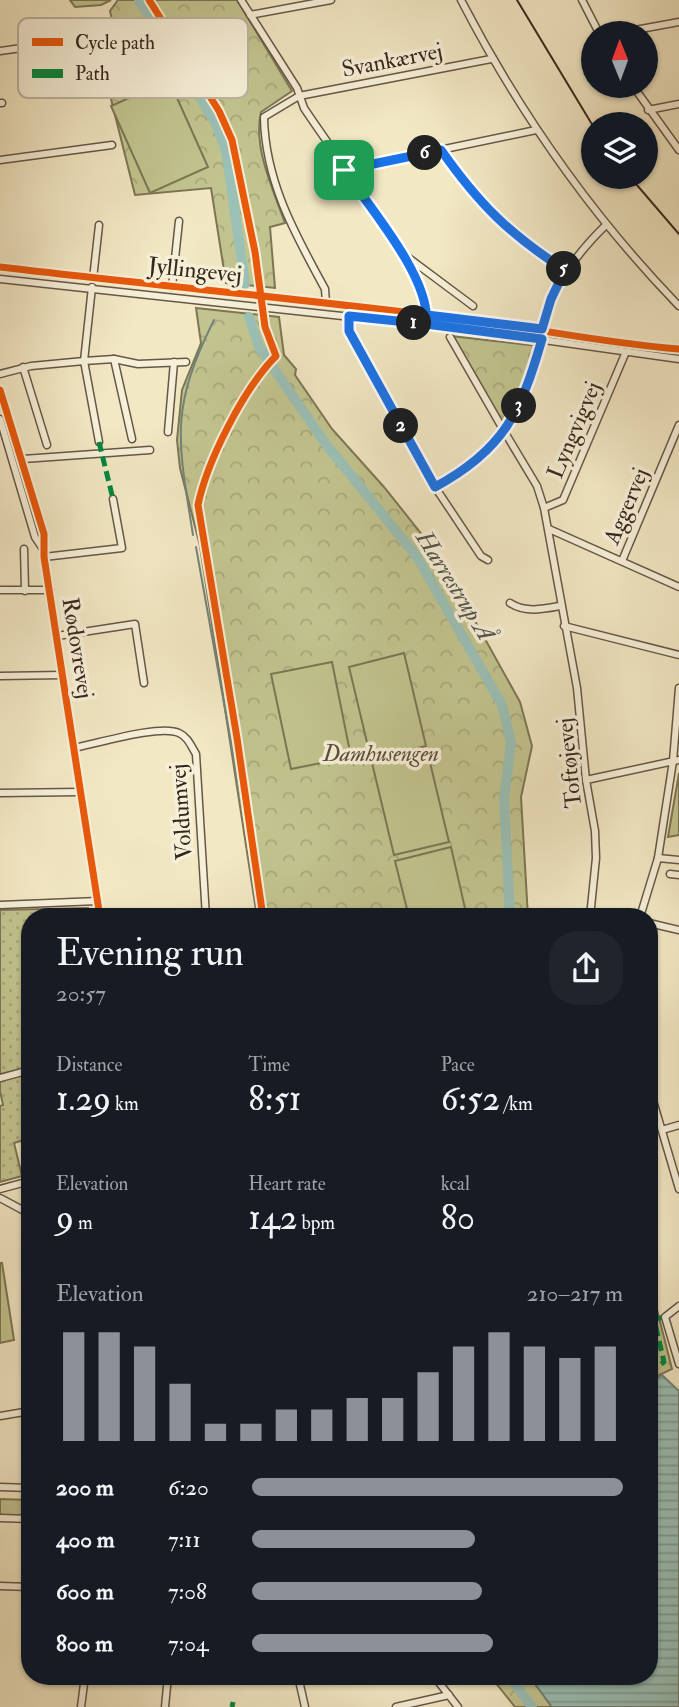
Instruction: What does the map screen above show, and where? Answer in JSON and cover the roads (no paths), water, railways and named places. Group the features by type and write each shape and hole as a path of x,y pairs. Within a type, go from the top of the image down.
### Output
{"street":[{"path":"241,0 344,170 399,251 426,300 426,324"},
{"path":"250,15 331,0"},
{"path":"461,0 491,59 536,130 606,225 679,306"},
{"path":"582,0 593,21"},
{"path":"658,26 679,22"},
{"path":"0,51 18,48"},
{"name":"Svankærvej","path":"299,96 491,59"},
{"path":"299,96 264,117 267,150 281,202 325,289 326,303"},
{"path":"640,98 679,150"},
{"path":"648,110 679,104"},
{"path":"344,170 536,130"},
{"path":"0,160 112,145"},
{"path":"441,150 473,195 499,222 565,270"},
{"name":"Jyllingevej","path":"172,287 179,221"},
{"path":"93,279 99,225"},
{"path":"542,329 551,299 565,270 606,225"},
{"path":"399,251 473,306"},
{"name":"Jyllingevej","path":"0,267 427,315 542,329 626,345 679,349"},
{"name":"Jyllingevej","path":"0,279 426,324 542,339 625,354 679,359"},
{"path":"92,287 83,361 99,442"},
{"path":"349,316 349,331 435,487 481,556 488,560"},
{"name":"Toftøjevej","path":"450,337 537,486 544,508 582,714 583,759 596,831 591,908"},
{"path":"435,487 462,472 485,454 505,431 530,382 542,339"},
{"name":"Lyngvigvej","path":"544,508 563,500 625,354"},
{"path":"114,359 132,439"},
{"path":"0,374 23,367 114,359 138,364 186,362"},
{"path":"168,432 174,362"},
{"path":"23,367 47,445"},
{"name":"Rødovrevej","path":"0,390 40,518 99,908"},
{"name":"Rødovrevej","path":"0,419 35,537 44,553"},
{"name":"Aggervej","path":"622,561 679,425"},
{"path":"14,462 23,459 150,450"},
{"path":"44,553 122,548 113,499"},
{"path":"548,527 679,586"},
{"path":"24,549 25,590"},
{"path":"0,590 50,590"},
{"path":"510,603 517,608 536,610 560,606"},
{"path":"57,636 135,624 144,683"},
{"path":"564,626 679,655"},
{"path":"0,676 63,675"},
{"path":"643,908 658,858 676,760 679,688"},
{"name":"Voldumvej","path":"74,748 165,730 182,734 188,740 196,754 205,908"},
{"path":"586,780 676,760"},
{"path":"0,793 81,792"},
{"path":"658,858 679,860"},
{"path":"670,874 679,875"},
{"path":"0,905 98,901"},
{"path":"658,925 679,930"},
{"path":"0,1078 21,1072"},
{"path":"658,1117 679,1189"},
{"path":"662,1130 679,1125"},
{"path":"0,1189 21,1183"},
{"path":"0,1198 21,1209"},
{"path":"679,1306 665,1317 679,1364"},
{"path":"0,1416 21,1412"},
{"path":"0,1487 21,1488"},
{"path":"0,1518 21,1519"},
{"path":"0,1586 21,1587"},
{"path":"81,1707 84,1685"},
{"path":"165,1707 167,1685"},
{"path":"300,1685 305,1707"},
{"path":"441,1685 458,1707"},
{"path":"396,1707 449,1695"}],"water":[{"path":"662,1375 679,1391 679,1707 552,1707 536,1685 658,1685 658,1377"}],"waterway":[{"name":"Harrestrup Å","path":"139,0 150,18"},
{"name":"Harrestrup Å","path":"200,98 214,120 226,150 245,284"},
{"name":"Harrestrup Å","path":"249,317 259,347 325,443 417,557 502,705 511,743 504,799 510,908"},
{"name":"Harrestrup Å","path":"193,535 181,449 181,426 190,378 214,320"},
{"name":"Harrestrup Å","path":"196,547 246,826 257,908"},
{"name":"Harrestrup Å","path":"516,1685 532,1707"}],"tram line":[{"path":"517,0 585,112"},
{"path":"640,189 679,234"}],"park label":[{"name":"Damhusengen","path":"381,753"}]}
